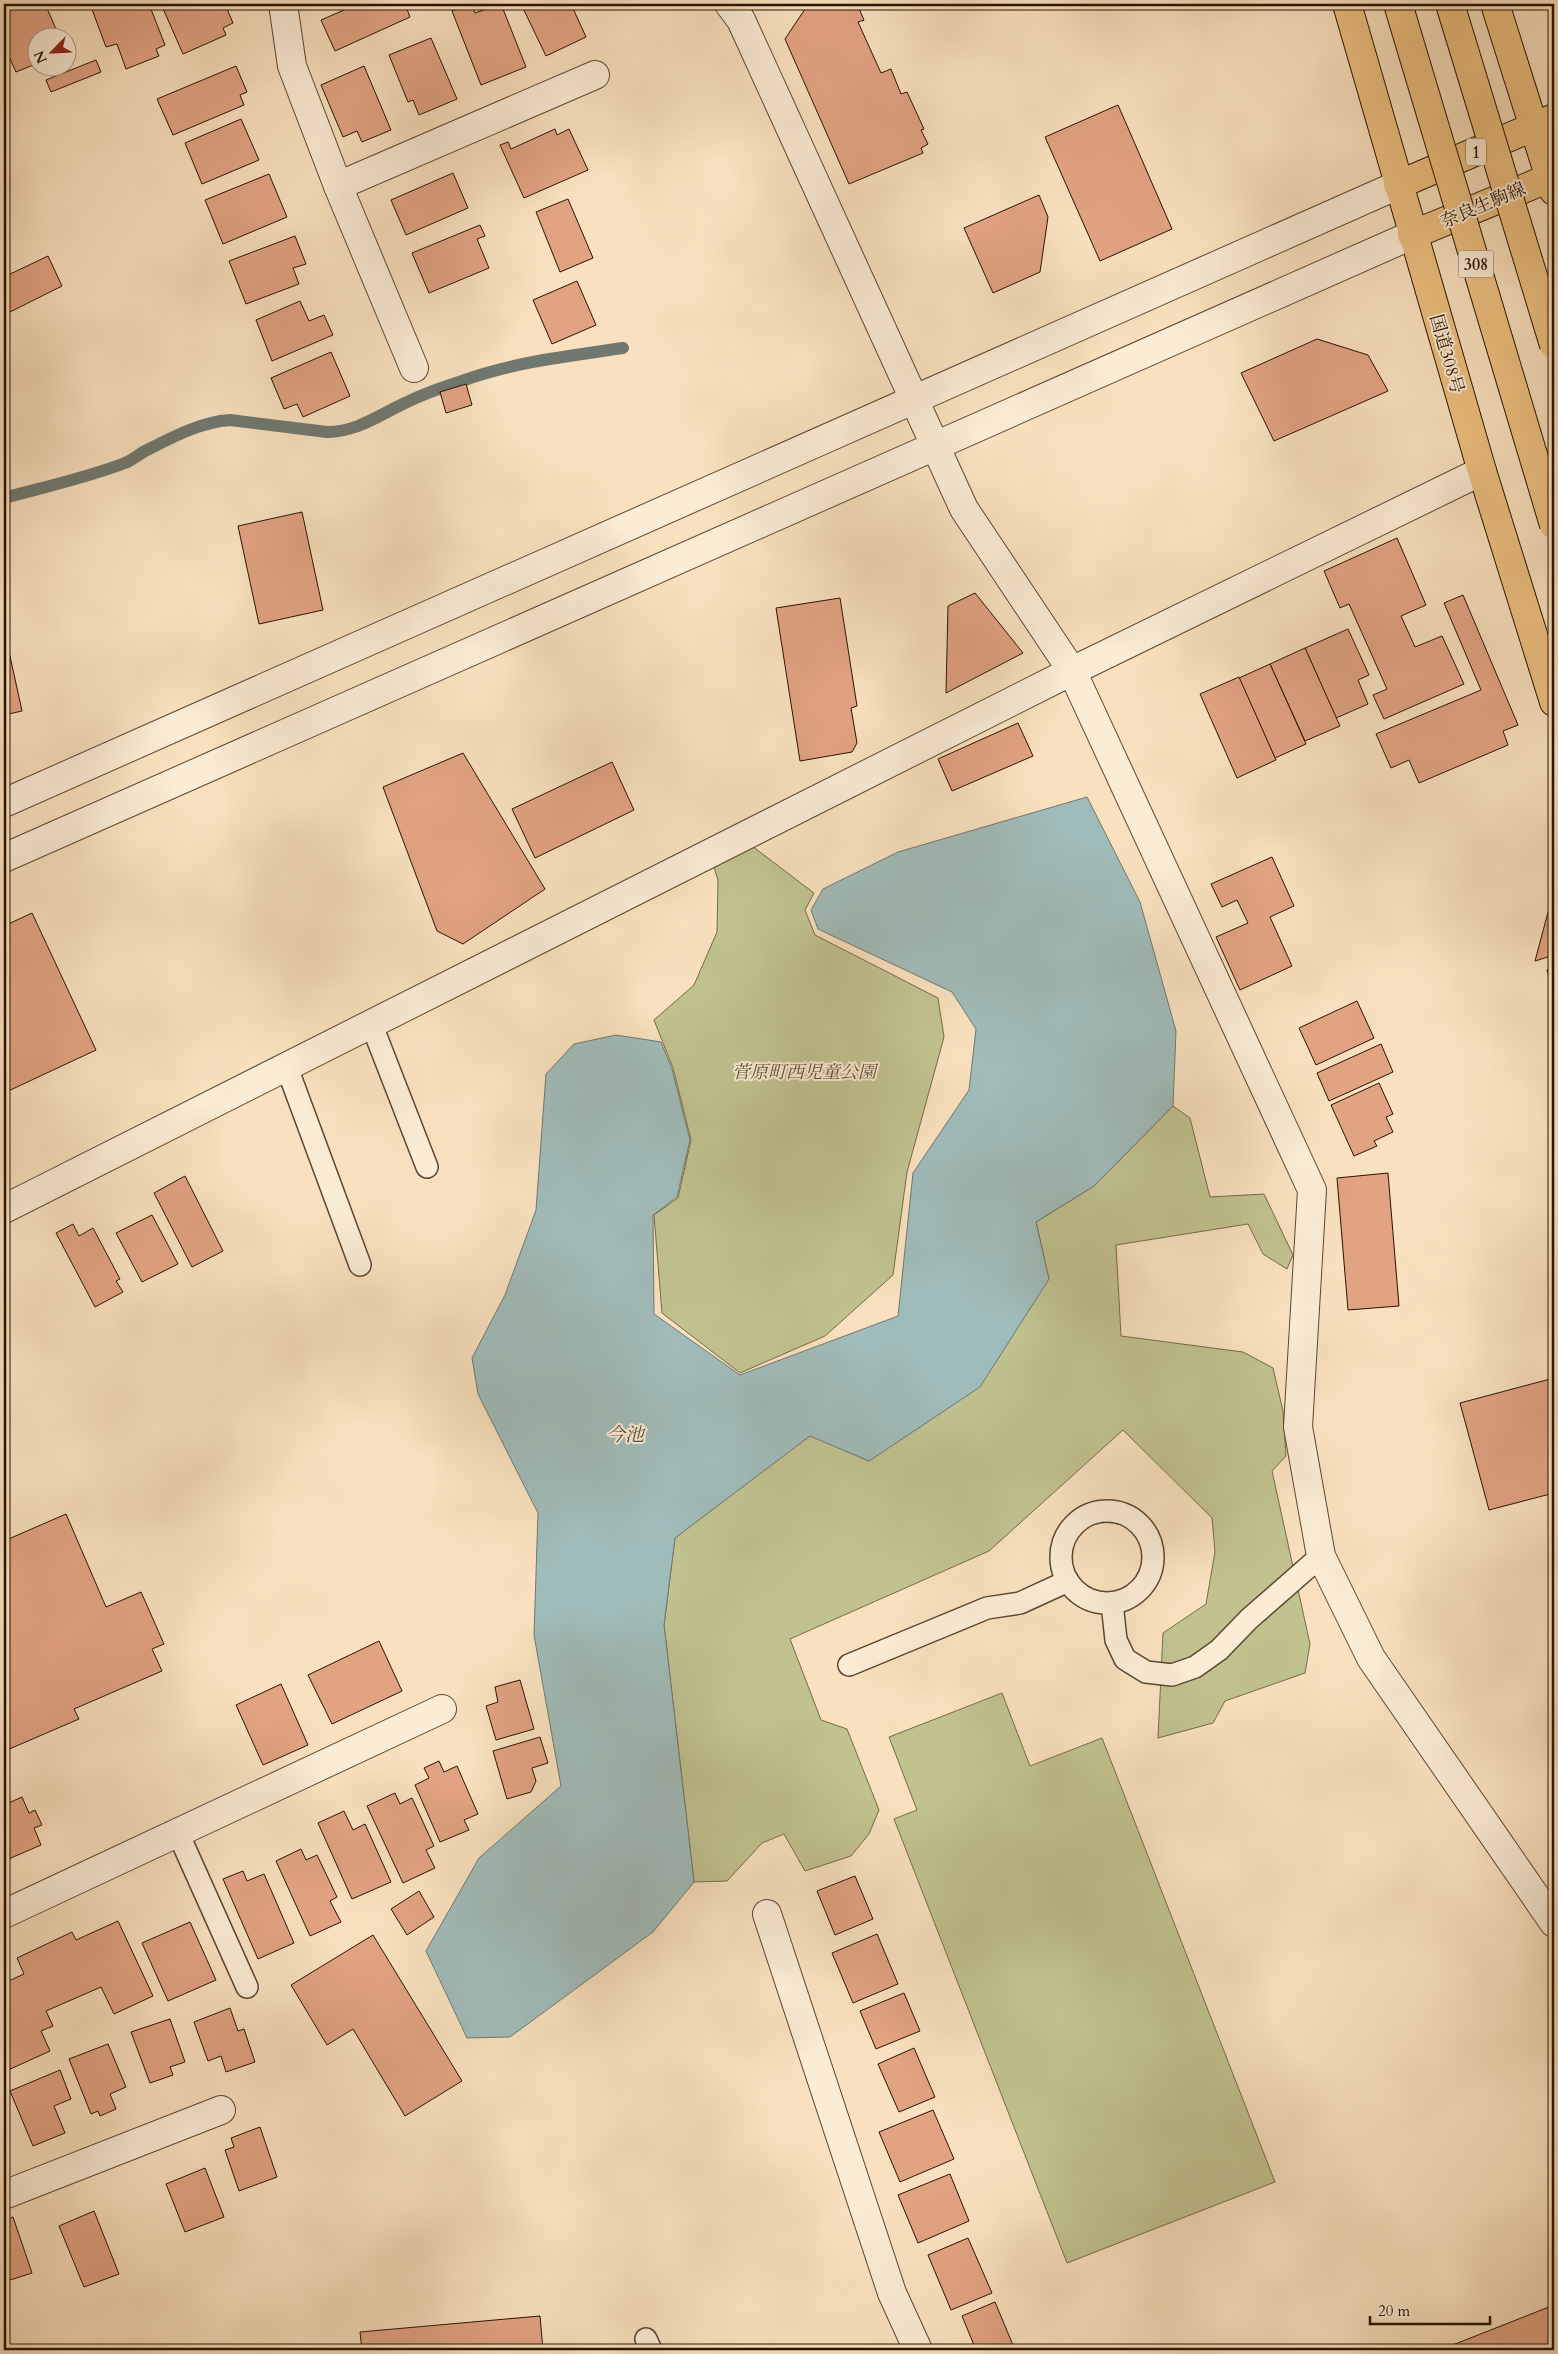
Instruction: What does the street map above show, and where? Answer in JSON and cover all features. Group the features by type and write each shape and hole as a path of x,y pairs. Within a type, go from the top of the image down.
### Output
{"main road":[{"name":"国道308号","path":"1347,4 1412,235 1482,471 1554,702"},
{"name":"308","path":"1398,4 1554,525"},
{"path":"1450,4 1554,345"},
{"path":"1495,4 1544,123 1553,182"},
{"name":"1","path":"1398,185 1544,123"},
{"name":"奈良生駒線","path":"1412,235 1553,182"}],"street":[{"path":"283,4 292,66 338,186 414,368"},
{"path":"729,4 741,20 964,509 1072,671 1312,1190 1298,1427 1321,1556 1371,1658 1554,1923"},
{"path":"338,186 595,75"},
{"path":"4,803 1398,185"},
{"path":"4,858 1412,235"},
{"path":"4,1209 286,1065 1072,671 1482,471"},
{"path":"4,1914 442,1709"},
{"path":"767,1914 892,2293 918,2350"},
{"path":"4,2195 221,2110"}],"lane":[{"path":"370,1023 427,1167"},
{"path":"286,1065 360,1265"},
{"path":"1109,1510 1127,1515 1140,1524 1149,1537 1153,1554 1151,1570 1144,1585 1132,1596 1112,1603 1096,1602 1081,1595 1068,1581 1062,1566 1061,1550 1066,1535 1079,1520 1093,1512 1109,1510"},
{"path":"1112,1603 1116,1640 1125,1659 1146,1672 1172,1675 1195,1667 1219,1650 1249,1618 1321,1556"},
{"path":"849,1665 987,1608 1020,1603 1068,1581"},
{"path":"178,1832 247,1987"}],"green space":[{"name":"菅原町西児童公園","path":"748,843 814,893 805,910 815,935 938,998 944,1037 907,1172 893,1275 825,1336 740,1373 662,1313 654,1215 678,1198 691,1140 673,1068 654,1020 694,985 717,932 718,880 711,858"},
{"path":"1173,1106 1190,1118 1210,1197 1264,1194 1293,1255 1287,1269 1263,1254 1248,1224 1116,1245 1121,1336 1243,1352 1273,1368 1283,1411 1286,1456 1272,1471 1310,1644 1305,1673 1225,1701 1213,1723 1158,1738 1163,1633 1206,1604 1215,1552 1212,1518 1123,1430 989,1551 790,1639 821,1720 847,1729 879,1810 869,1834 851,1856 805,1871 784,1834 762,1843 727,1881 694,1882 664,1625 675,1538 810,1435 869,1461 1049,1279 1036,1222 1094,1186"},
{"path":"1002,1693 1030,1766 1102,1738 1275,2182 1067,2263 894,1819 917,1810 889,1737"}],"water":[{"name":"今池","path":"1087,797 1140,902 1176,1031 1173,1106 1094,1186 1036,1222 1049,1279 980,1387 869,1461 810,1436 675,1538 664,1625 694,1882 653,1932 510,2037 467,2038 426,1951 479,1858 561,1786 534,1635 538,1513 478,1394 472,1358 505,1295 536,1210 546,1074 574,1044 616,1035 661,1042 672,1069 690,1140 677,1197 653,1215 654,1314 740,1375 898,1316 913,1173 969,1090 976,1029 952,992 818,929 811,910 823,889 898,852"}],"building":[{"path":"4,4 45,4 56,28 28,28 28,67 16,72 4,45"},
{"path":"90,4 149,4 165,45 156,49 159,56 126,69 117,44 106,47"},
{"path":"161,4 225,4 233,23 223,28 226,35 183,54"},
{"path":"358,4 405,4 410,17 335,51 321,20"},
{"path":"471,4 475,13 501,4 526,67 481,85 452,11"},
{"path":"521,4 571,4 586,37 546,56"},
{"path":"815,4 857,4 864,20 858,22 881,73 891,69 901,94 907,92 924,129 921,130 928,144 921,148 923,153 849,184 785,39 805,9"},
{"path":"431,38 457,99 419,115 413,100 408,102 389,55"},
{"path":"96,60 101,72 51,92 46,80 51,78 78,78 78,67"},
{"path":"236,66 247,92 240,95 244,105 173,135 157,99"},
{"path":"364,66 391,130 362,142 357,131 343,137 321,85"},
{"path":"1118,105 1172,229 1100,261 1045,137"},
{"path":"241,119 259,160 202,184 185,143"},
{"path":"555,129 557,135 569,129 588,170 524,198 500,145 508,142 511,149"},
{"path":"453,173 468,208 406,235 391,200"},
{"path":"269,174 287,217 223,244 205,200"},
{"path":"1039,195 1048,217 1040,272 993,293 964,228"},
{"path":"568,199 593,258 560,272 536,212"},
{"path":"480,225 485,236 477,239 489,268 429,293 412,253"},
{"path":"295,236 306,264 293,268 299,284 246,304 229,261"},
{"path":"48,256 62,286 4,315 4,271 6,276"},
{"path":"577,281 596,325 552,344 533,300"},
{"path":"300,301 309,321 324,315 333,335 272,361 256,320"},
{"path":"1317,339 1368,355 1388,391 1274,441 1241,373"},
{"path":"331,352 350,396 303,417 297,404 284,409 271,378"},
{"path":"466,384 472,405 446,413 440,392"},
{"path":"302,512 323,610 259,624 238,526"},
{"path":"1397,538 1426,605 1401,616 1415,647 1442,636 1464,684 1384,719 1373,695 1387,689 1349,604 1340,608 1324,571"},
{"path":"975,593 1023,653 946,693 948,606"},
{"path":"1463,595 1518,725 1503,731 1508,745 1419,783 1409,760 1391,768 1376,734 1481,690 1444,603"},
{"path":"840,598 857,706 851,708 857,743 852,752 800,761 776,608"},
{"path":"1348,629 1369,675 1358,680 1368,704 1336,718 1305,648"},
{"path":"8,647 22,711 4,715 4,648"},
{"path":"1305,648 1340,726 1305,741 1270,664"},
{"path":"1270,664 1306,744 1275,758 1239,678"},
{"path":"1239,677 1276,760 1237,778 1200,694"},
{"path":"1018,723 1033,756 952,791 938,759"},
{"path":"463,753 545,889 463,944 437,931 383,787"},
{"path":"612,762 634,810 535,858 512,809"},
{"path":"1272,857 1294,906 1270,917 1292,966 1240,990 1216,937 1248,923 1237,900 1222,907 1211,884"},
{"path":"1554,900 1554,955 1535,961 1551,901"},
{"path":"32,913 96,1050 4,1093 4,926"},
{"path":"1554,968 1554,994 1547,970"},
{"path":"1357,1001 1374,1038 1316,1065 1299,1028"},
{"path":"1381,1044 1393,1072 1329,1101 1317,1073"},
{"path":"1379,1083 1393,1114 1386,1117 1393,1132 1374,1141 1377,1146 1354,1156 1331,1105"},
{"path":"1388,1173 1399,1306 1348,1310 1337,1178"},
{"path":"185,1176 223,1251 192,1267 154,1193"},
{"path":"152,1215 178,1264 142,1282 116,1233"},
{"path":"73,1224 79,1236 93,1228 120,1279 116,1281 123,1292 95,1307 56,1233"},
{"path":"1554,1378 1554,1493 1489,1510 1460,1403"},
{"path":"66,1514 106,1607 141,1592 164,1644 152,1649 162,1671 74,1709 79,1719 7,1750 4,1742 4,1541"},
{"path":"379,1641 402,1691 332,1724 308,1675"},
{"path":"520,1680 534,1729 496,1740 486,1706 498,1702 495,1687"},
{"path":"281,1684 308,1745 263,1765 236,1705"},
{"path":"540,1737 548,1763 532,1768 536,1781 531,1792 507,1799 493,1751"},
{"path":"439,1761 444,1772 457,1766 478,1814 464,1820 469,1830 440,1842 415,1785 429,1778 424,1768"},
{"path":"395,1793 400,1804 412,1798 434,1846 426,1850 435,1868 403,1883 367,1806"},
{"path":"22,1797 29,1813 35,1810 42,1825 34,1828 41,1845 4,1861 4,1805"},
{"path":"344,1811 353,1830 365,1824 391,1882 352,1899 318,1823"},
{"path":"301,1849 306,1860 317,1855 337,1897 330,1901 341,1922 310,1936 276,1861"},
{"path":"243,1871 247,1881 264,1874 294,1943 258,1959 223,1879"},
{"path":"855,1876 873,1919 835,1935 817,1891"},
{"path":"419,1891 434,1917 407,1935 391,1909"},
{"path":"118,1921 153,1996 114,2014 101,1987 46,2011 53,2026 41,2031 50,2051 6,2071 4,2065 4,1983 24,1974 17,1958 72,1932 76,1940"},
{"path":"190,1922 216,1980 168,2001 142,1943"},
{"path":"877,1934 898,1984 853,2003 832,1953"},
{"path":"373,1935 462,2081 405,2116 353,2029 327,2045 291,1985"},
{"path":"904,1993 920,2031 876,2049 860,2011"},
{"path":"230,2008 238,2031 244,2029 255,2062 226,2072 221,2056 208,2061 194,2022"},
{"path":"170,2019 185,2062 170,2067 173,2075 150,2083 131,2032"},
{"path":"108,2044 126,2087 110,2094 116,2109 100,2116 98,2111 91,2114 69,2059"},
{"path":"914,2048 935,2097 899,2112 878,2064"},
{"path":"60,2070 71,2099 54,2106 65,2133 33,2146 10,2091"},
{"path":"933,2110 954,2159 900,2182 879,2132"},
{"path":"4,2114 9,2127 4,2129"},
{"path":"260,2127 277,2177 239,2191 225,2150 234,2147 231,2138"},
{"path":"205,2168 224,2217 185,2232 166,2184"},
{"path":"950,2174 969,2221 918,2243 898,2195"},
{"path":"94,2211 119,2274 84,2287 59,2226"},
{"path":"13,2217 32,2273 4,2282 4,2221"},
{"path":"968,2238 992,2293 951,2310 928,2255"},
{"path":"995,2302 1015,2350 976,2350 962,2316"},
{"path":"1554,2305 1554,2350 1440,2350"},
{"path":"540,2316 543,2350 362,2350 360,2332"}],"waterway":[{"path":"4,498 80,478 125,463 175,436 219,421 230,420 327,432 338,431 358,426 426,394 482,374 542,360 623,348"}]}
